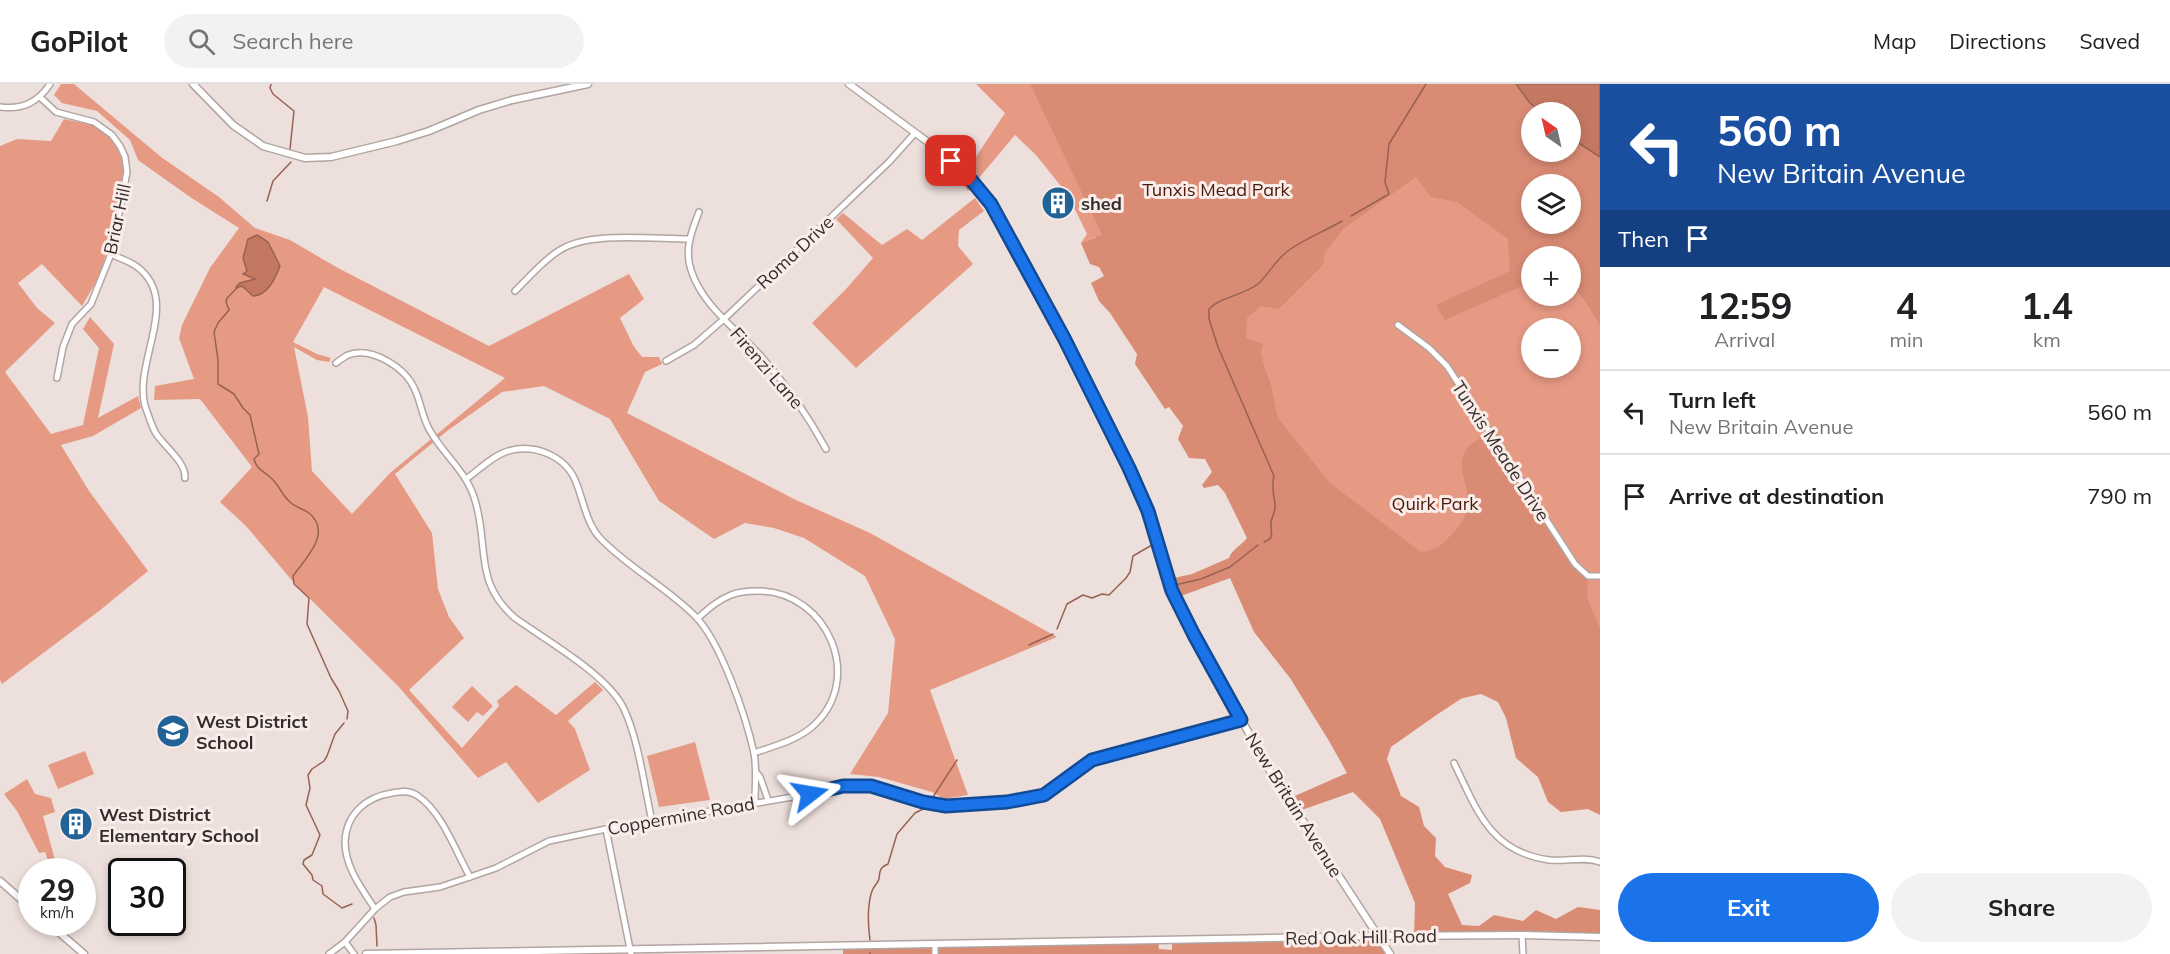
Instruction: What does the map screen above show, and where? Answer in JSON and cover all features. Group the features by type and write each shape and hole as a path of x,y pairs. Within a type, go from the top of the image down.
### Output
{"street":[{"path":"0,106 17,107 40,98 50,84"},
{"path":"193,84 233,125 263,146 305,158 331,157 397,141 512,100 588,84"},
{"name":"New Britain Avenue","path":"849,84 961,170 991,204 1064,338 1129,468 1148,511 1172,591 1194,635 1270,771 1390,954"},
{"name":"Briar Hill","path":"40,98 56,112 94,122 112,135 125,157 127,172 111,254 91,304 72,324 63,347 57,378"},
{"name":"Roma Drive","path":"666,361 694,345 724,319 889,162 915,133"},
{"path":"515,291 557,251 579,241 587,239 688,239 699,212"},
{"name":"Firenzi Lane","path":"688,239 690,268 702,292 724,319 788,386 811,421 825,449"},
{"path":"111,254 136,266 153,284 158,308 143,376 145,404 155,432 181,465 186,474 185,478"},
{"name":"Tunxis Meade Drive","path":"1398,325 1429,348 1447,366 1575,564 1588,576 1600,576"},
{"path":"336,363 348,355 363,354 380,357 398,367 410,381 430,430 466,479 474,497 479,515 485,570 493,594 516,618 595,675 609,688 623,707 630,726 652,821"},
{"path":"466,479 508,451 531,448 551,454 566,464 577,482 584,509 597,535 612,550 654,580 698,618 719,652 729,674 754,753 755,802"},
{"path":"698,618 716,603 734,594 769,591 791,597 808,608 824,626 833,642 837,661 837,677 833,695 825,711 798,737 754,753"},
{"name":"Coppermine Road","path":"329,954 345,942 375,909 390,897 405,892 440,887 496,868 549,841 843,786 890,790 923,802 946,806 1007,802 1044,795 1092,760 1241,720"},
{"path":"1454,763 1476,809 1492,832 1507,846 1526,855 1551,860 1579,858 1600,862"},
{"path":"756,772 768,800"},
{"path":"375,909 352,870 345,842 351,820 361,805 377,795 403,791 416,794 433,808 470,877"},
{"path":"606,829 631,952"},
{"path":"0,881 18,897"},
{"path":"1522,935 1523,954"},
{"path":"61,936 77,952 84,954"},
{"name":"Red Oak Hill Road","path":"366,954 631,952 1378,936 1600,937"},
{"path":"345,942 354,954"},
{"path":"935,945 935,954"}],"green space":[{"path":"61,84 74,84 161,157 219,197 255,228 290,240 338,268 489,346 629,274 644,299 620,318 633,345 642,357 659,357 662,364 645,372 627,413 796,500 870,533 1057,637 930,690 968,795 944,799 932,792 879,777 850,774 888,713 895,639 865,576 804,538 774,528 745,523 714,539 659,501 610,419 544,386 502,392 447,431 395,474 432,533 438,589 449,617 464,638 409,690 462,748 499,706 497,701 516,685 556,715 595,682 603,690 568,721 575,729 590,770 538,803 506,762 478,778 398,686 295,584 246,526 220,502 252,467 200,399 154,400 155,386 194,379 179,338 182,325 210,268 239,228 138,160 130,140 97,111 62,103 54,95","holes":["324,287 505,378 390,473 352,514 312,471 308,417 294,347 317,360 329,362 331,358 293,342"]},
{"name":"Quirk Park","path":"976,84 1515,84 1521,108 1521,162 1581,162 1581,153 1600,155 1600,743 1489,681 1376,754 1203,442 1096,237 1081,243 1087,234 1068,195 1036,155 1015,135 968,191 960,181 1005,113"},
{"name":"Tunxis Mead Park","path":"1030,84 1516,84 1529,102 1521,102 1521,162 1581,162 1581,145 1600,157 1600,325 1581,296 1581,246 1521,246 1521,286 1445,320 1436,305 1510,271 1508,239 1457,202 1431,197 1416,177 1343,229 1325,253 1323,265 1279,309 1261,306 1247,318 1246,338 1263,344 1261,353 1278,418 1330,483 1421,552 1439,546 1462,522 1467,510 1468,499 1462,459 1468,447 1488,431 1575,564 1588,576 1587,598 1600,628 1600,815 1588,809 1561,812 1548,802 1538,777 1516,758 1506,718 1498,702 1481,694 1459,699 1391,747 1387,759 1401,796 1419,807 1424,826 1436,838 1435,856 1445,867 1472,875 1470,883 1448,894 1462,925 1479,926 1494,915 1523,921 1536,910 1556,919 1578,907 1600,910 1600,937 1414,936 1415,903 1380,819 1353,792 1296,812 1288,799 1347,773 1290,678 1254,632 1230,578 1181,596 1173,593 1169,579 1192,574 1229,558 1247,538 1225,493 1218,485 1204,488 1202,485 1212,472 1205,459 1189,458 1178,439 1183,426 1169,407 1165,409 1135,364 1137,354 1110,313 1099,301 1091,283 1104,276 1099,267 1090,264 1081,243 1102,235"},
{"path":"64,119 93,125 114,140 120,151 124,169 117,215 100,275 82,306 42,264 18,283 37,308 55,323 5,372 51,434 83,425 99,348 83,329 90,317 114,344 98,418 138,396 141,408 93,436 61,445 89,491 148,571 2,684 0,680 0,146 17,139 51,141"},
{"path":"975,198 984,211 959,230 958,246 973,264 856,368 812,323 873,258 836,219 843,213 882,245 907,229 922,240"},
{"path":"472,686 493,706 483,716 477,712 468,722 452,707"},
{"path":"695,742 710,800 659,807 647,756"},
{"path":"85,751 94,774 58,789 48,765"},
{"path":"27,779 35,794 51,798 55,812 43,816 54,858 47,858 45,852 39,853 17,811 4,794"},
{"path":"1378,936 1390,954 843,954 843,947 1158,940 1159,949 1172,950 1172,940"}],"shaded area":[{"path":"1516,84 1600,84 1600,157 1581,145 1581,102 1529,102"},
{"path":"257,235 268,242 280,266 267,289 253,296 242,286 236,287 240,283 255,279 243,274 247,271 243,258 248,239"}],"waterway":[{"path":"271,84 273,94 294,111 290,149"},
{"path":"1351,216 1389,194 1385,182 1389,144 1426,84"},
{"path":"267,201 273,181 291,162"},
{"path":"1264,542 1272,534 1271,521 1275,508 1274,476 1218,347 1209,319 1209,309 1258,284 1289,250 1342,221"},
{"path":"237,288 227,298 229,310 214,332 218,360 218,384 234,394 250,415 259,454 254,459 257,466 274,481 291,503 309,513 316,521 318,537 310,554 293,576 294,584 309,598 307,624 348,711 347,719"},
{"path":"1057,629 1067,604 1083,595 1092,598 1102,594 1109,595 1130,572 1133,556 1152,545"},
{"path":"1175,585 1201,579 1230,567 1258,545"},
{"path":"1029,645 1053,634"},
{"path":"344,723 335,734 324,761 312,769 308,775 310,788 306,805 320,835 312,855 304,860 303,864 312,875 313,880 322,886 323,894 342,908 352,904"},
{"path":"933,797 957,760"},
{"path":"870,940 869,903 879,879 880,870 888,864 897,834 915,813 927,807"},
{"path":"374,918 377,946"}],"place":[{"name":"shed","path":"1058,203"},
{"name":"West District School","path":"173,731"},
{"name":"West District Elementary School","path":"76,824"}],"route":[{"path":"810,794 843,786 871,786 923,802 946,806 1007,802 1044,795 1092,760 1241,720 1172,591 1148,511 1064,338 991,204 951,161"}]}
